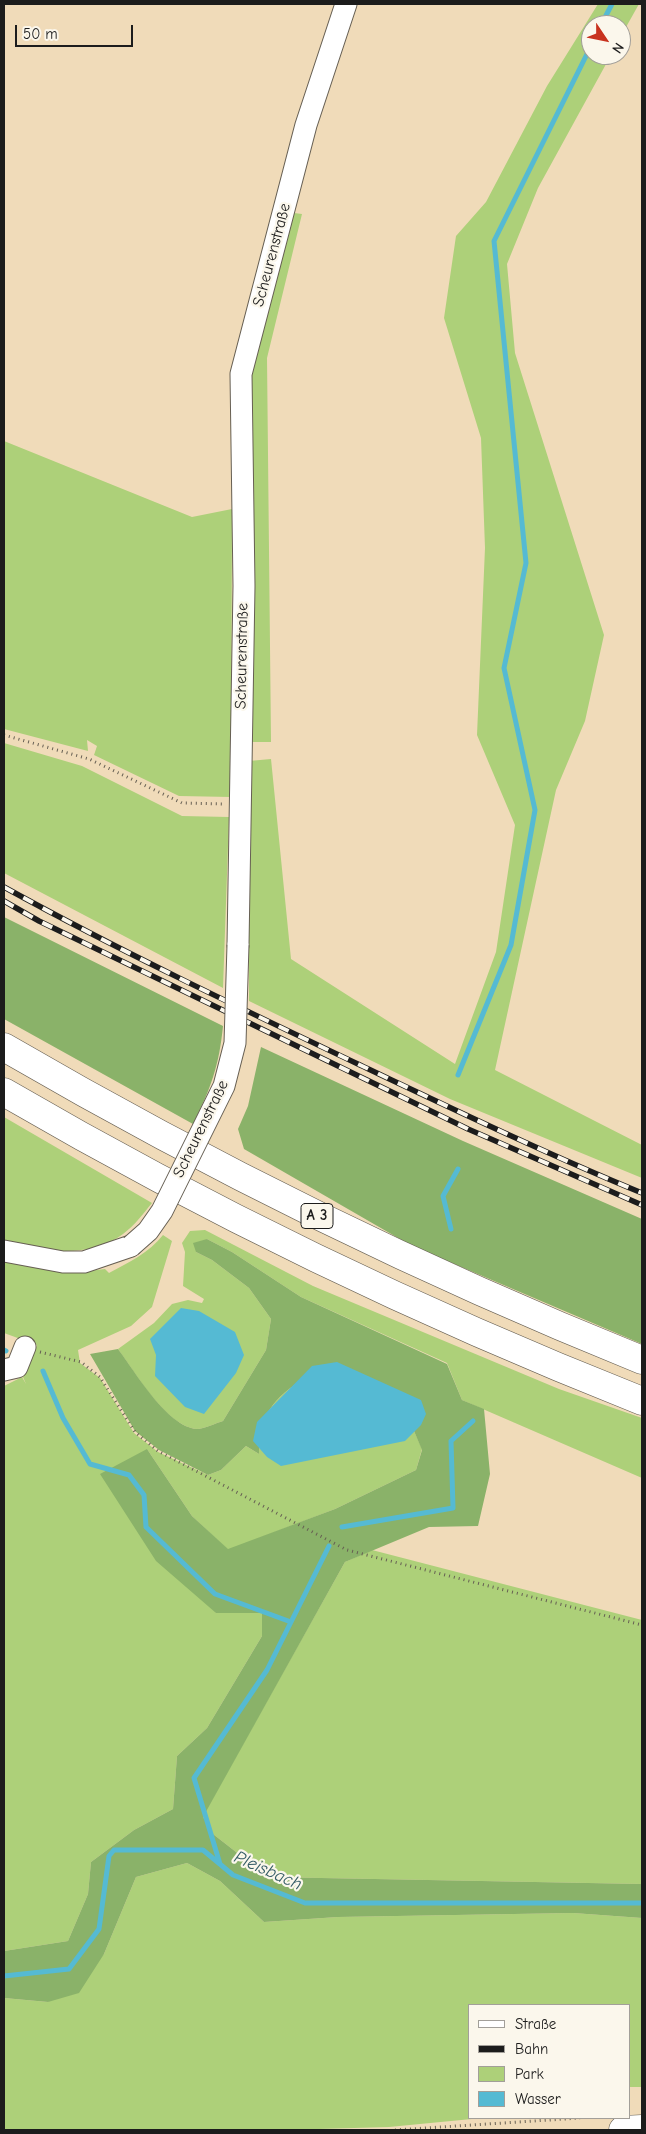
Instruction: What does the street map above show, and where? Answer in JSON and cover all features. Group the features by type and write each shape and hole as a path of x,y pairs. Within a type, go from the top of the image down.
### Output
{"main road":[{"name":"A 3","path":"4,1047 114,1111 300,1208 562,1328 642,1360"},
{"name":"A 3","path":"4,1092 97,1146 282,1242 402,1300 528,1356 642,1402"},
{"path":"623,2130 642,2129"}],"street":[{"name":"Scheurenstraße","path":"4,1251 63,1262 84,1262 131,1246 148,1231 162,1211 224,1086 235,1043 238,944 244,586 241,374 306,125 346,4"},
{"path":"4,1370 17,1366 25,1347"}],"path":[{"path":"4,735 89,759 182,803 239,804"},
{"path":"25,1347 81,1362 100,1377 135,1432 158,1451 346,1550 642,1625"},
{"path":"395,2130 565,2119"}],"green space":[{"path":"598,4 639,4 631,18 631,15 591,15"},
{"path":"581,31 581,65 606,65 538,188 507,264 515,353 604,635 585,721 556,790 495,1070 642,1145 642,1178 450,1099 249,1001 249,761 271,759 291,959 455,1064 496,952 515,825 477,735 485,548 481,438 444,318 456,236 486,202 547,86"},
{"path":"294,213 302,214 267,358 271,742 248,742 252,375"},
{"path":"4,441 192,517 232,509 231,797 179,796 94,755 97,746 87,740 88,751 4,729"},
{"path":"4,743 82,766 182,816 229,817 223,988 4,873"},
{"path":"4,917 223,1026 213,1076 193,1124 4,1019"},
{"path":"261,1047 463,1141 642,1219 642,1344 412,1246 244,1149 238,1129 248,1106"},
{"path":"4,1117 152,1203 123,1234 95,1247 65,1251 4,1243"},
{"path":"205,1230 313,1286 559,1389 642,1418 642,1478 462,1400 447,1363 301,1297 232,1252 207,1239 196,1252 212,1260 249,1288 271,1319 266,1350 223,1421 200,1429 186,1426 174,1419 163,1409 118,1349 154,1323 172,1304 188,1300 202,1303 204,1299 183,1286 185,1252 182,1243 190,1231"},
{"path":"163,1235 172,1241 152,1307 131,1326 78,1350 80,1363 100,1378 134,1433 158,1452 208,1475 221,1470 246,1446 259,1454 262,1428 270,1408 285,1393 306,1377 414,1431 422,1449 416,1470 335,1509 228,1550 192,1516 147,1449 216,1613 262,1613 262,1636 207,1728 177,1756 173,1809 134,1830 91,1862 88,1894 68,1941 4,1951 4,1386 22,1377 26,1384 23,1377 37,1345 4,1333 4,1262 80,1272 105,1269 109,1273 145,1252"},
{"path":"207,1239 232,1252 301,1297 447,1364 462,1400 484,1409 490,1474 478,1526 429,1527 345,1562 203,1817 213,1834 268,1877 642,1884 642,1918 573,1913 338,1917 264,1922 220,1881 187,1863 136,1877 104,1954 79,1993 48,2002 4,1998 4,1951 68,1941 88,1894 91,1862 134,1830 173,1809 177,1756 207,1728 262,1636 262,1613 216,1613 156,1561 100,1474 147,1449 192,1516 228,1549 335,1509 416,1470 422,1450 414,1431 306,1377 285,1393 270,1408 262,1428 259,1454 246,1446 221,1470 208,1475 159,1450 135,1431 90,1354 118,1349 163,1409 174,1419 186,1426 197,1429 223,1421 266,1350 271,1319 249,1288 212,1260 196,1252 193,1243"},
{"path":"372,1550 642,1620 642,1884 268,1877 213,1834 202,1817 345,1562"},
{"path":"187,1863 220,1881 264,1922 338,1917 573,1913 642,1918 642,2087 631,2087 631,2004 468,2004 468,2119 472,2119 389,2127 284,2130 4,2130 4,1998 48,2002 104,1954 136,1877"}],"water":[{"path":"181,1308 199,1311 235,1332 244,1355 236,1373 204,1414 185,1407 155,1376 156,1355 150,1339"},
{"path":"337,1362 421,1400 426,1414 421,1425 405,1441 281,1466 267,1457 253,1441 257,1422 312,1366"}],"waterway":[{"path":"606,15 612,4"},
{"path":"458,1075 511,945 535,810 504,668 526,563 494,241 582,65"},
{"path":"451,1229 443,1196 458,1169"},
{"path":"43,1371 63,1418 90,1464 129,1475 144,1495 146,1527 215,1594 291,1622"},
{"path":"342,1527 453,1508 451,1441 473,1421"},
{"path":"220,1864 194,1778 267,1670 329,1546"},
{"name":"Pleisbach","path":"4,1976 69,1969 99,1929 109,1856 114,1850 203,1850 233,1875 305,1903 642,1903"}],"railway":[{"path":"4,887 136,956 270,1022 500,1131 642,1193"},
{"path":"4,901 39,921 468,1129 642,1205"}]}
